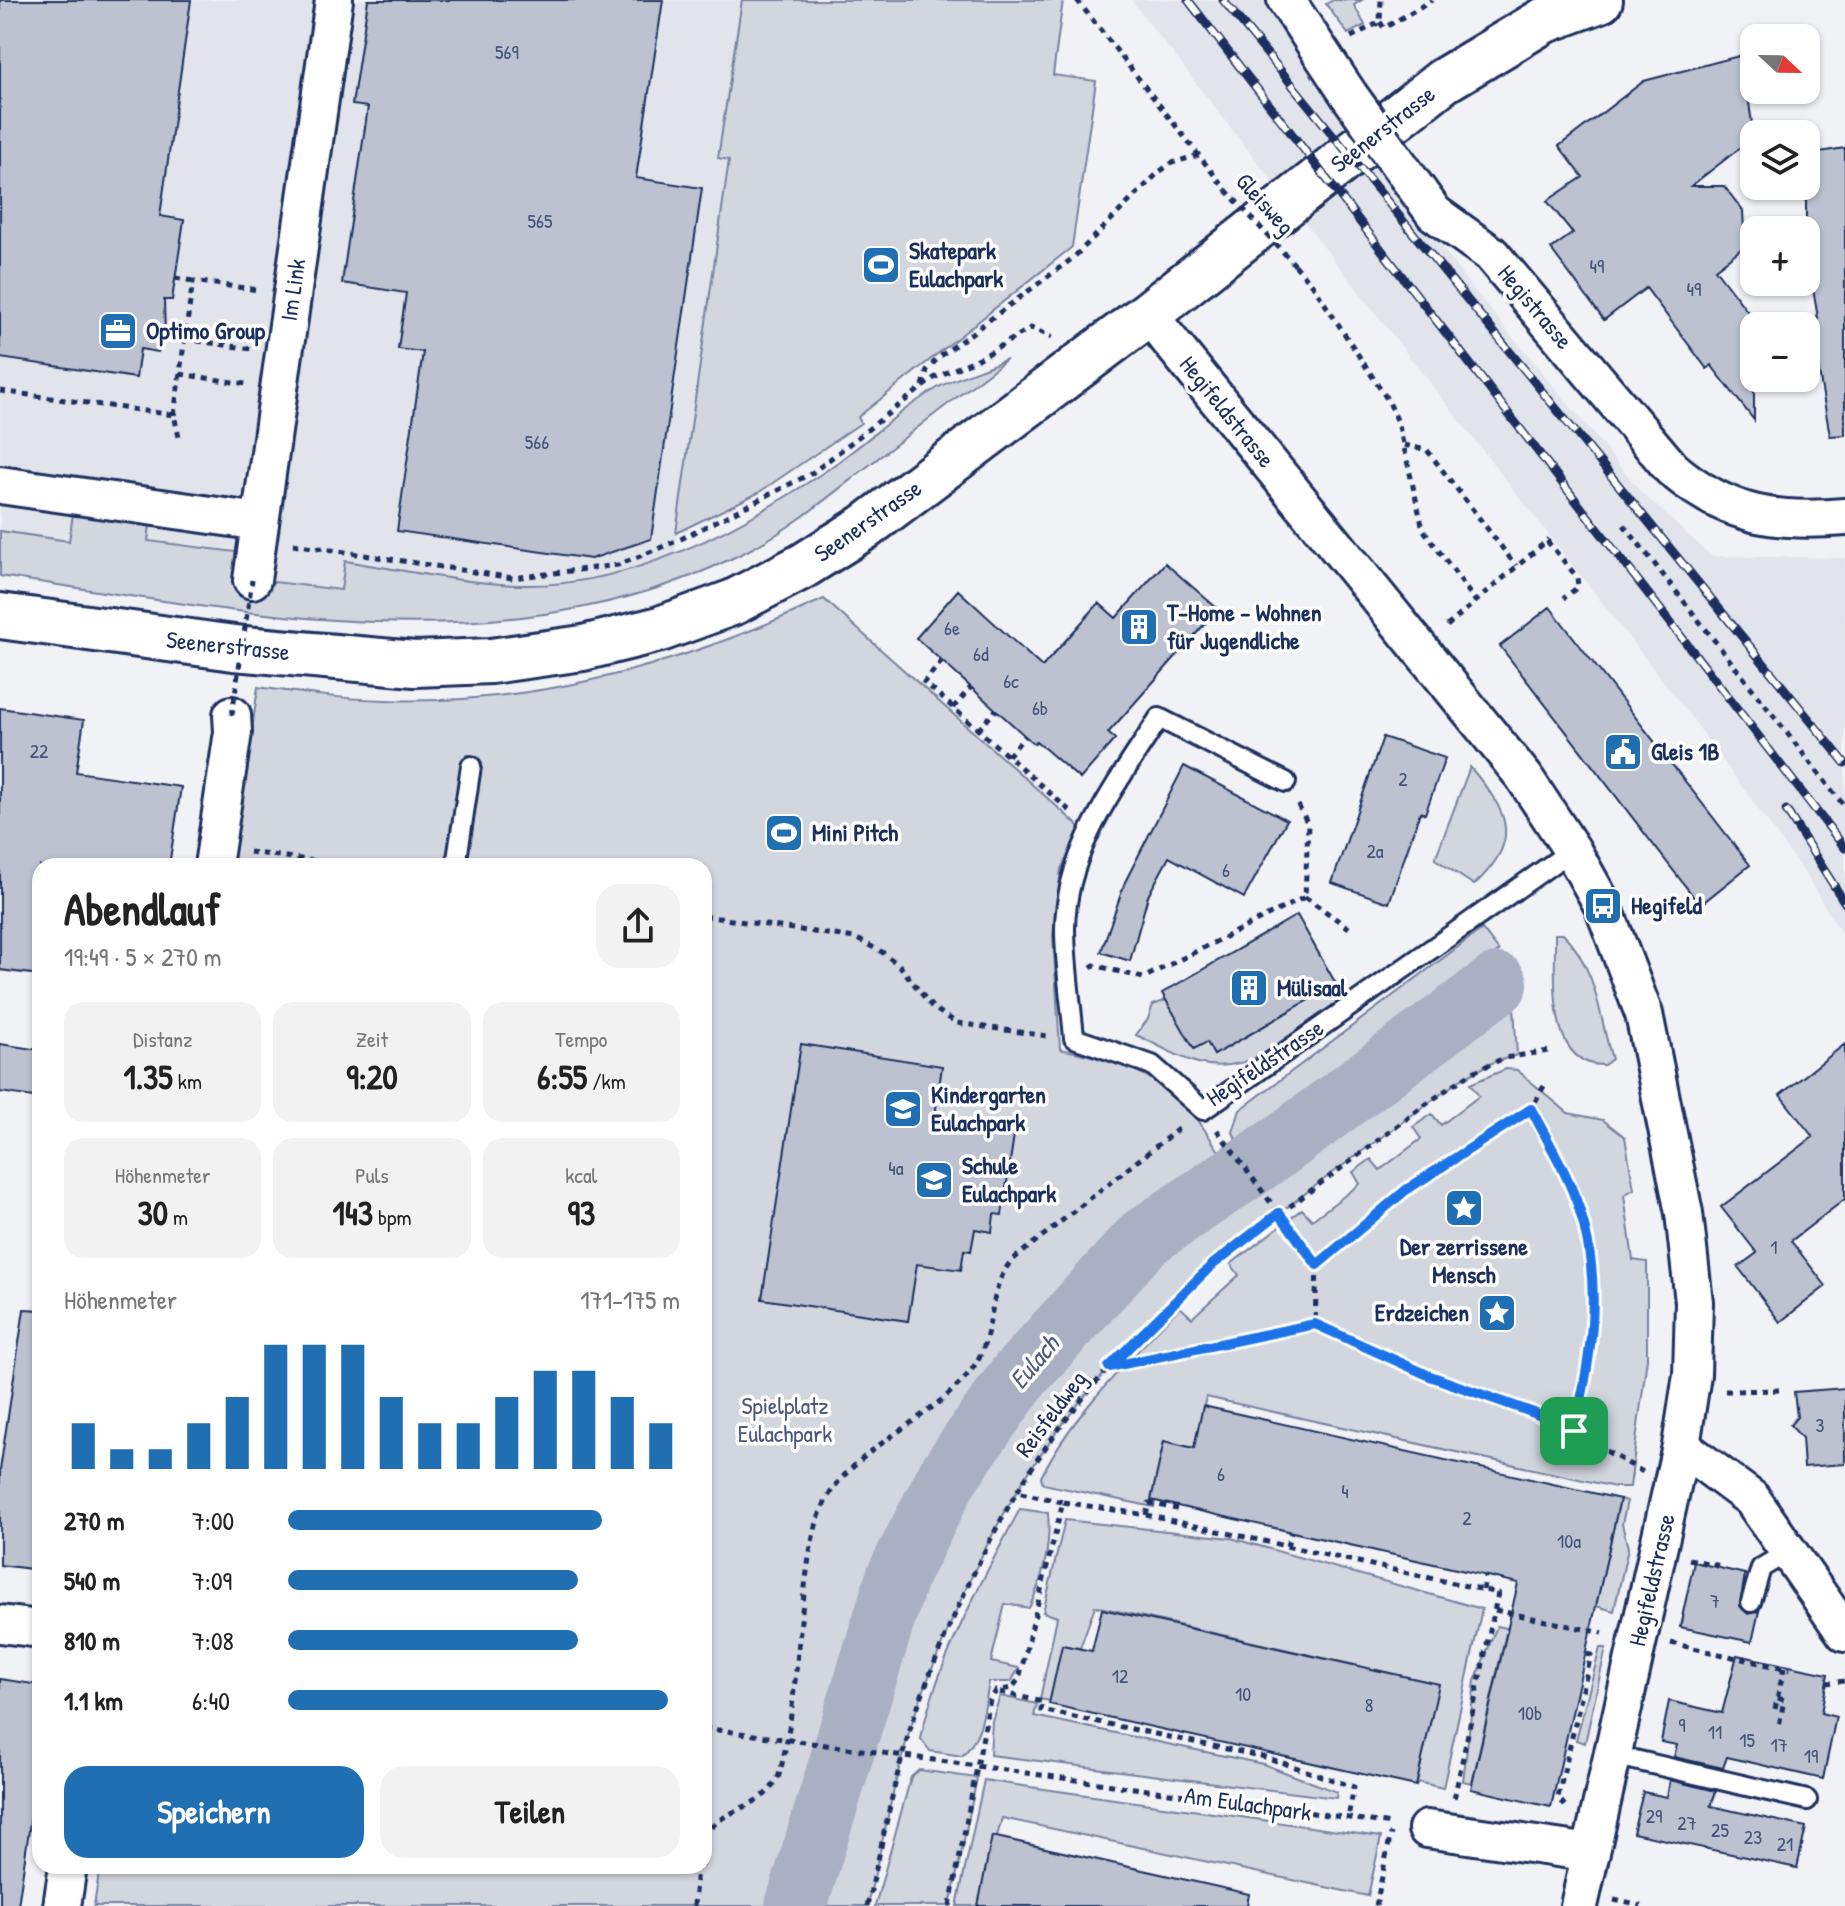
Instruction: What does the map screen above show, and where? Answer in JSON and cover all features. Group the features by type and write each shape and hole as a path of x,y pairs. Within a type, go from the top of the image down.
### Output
{"main road":[{"name":"Seenerstrasse","path":"0,616 234,648 415,664 522,657 583,648 660,629 734,602 803,566 865,527 1148,314 1443,81 1543,21 1600,0"}],"street":[{"name":"Im Link","path":"252,580 272,532 281,371 334,0"},
{"name":"Hegistrasse","path":"1286,0 1349,95 1434,213 1491,254 1672,469 1697,491 1728,506 1766,518 1845,517"},
{"name":"Hegifeldstrasse","path":"1148,314 1524,777 1572,850 1603,906 1644,1014 1684,1213 1694,1302 1692,1375 1678,1462 1591,1853 1590,1902"},
{"path":"0,485 272,532"},
{"path":"215,857 233,732 232,715"},
{"path":"1678,1462 1752,1499 1845,1633"},
{"path":"0,1624 32,1628"},
{"path":"1423,1828 1591,1853"},
{"path":"62,1906 67,1874"}],"lane":[{"path":"1074,1038 1065,927 1073,870 1090,829 1159,718 1286,782"},
{"path":"457,858 471,766"},
{"name":"Hegifeldstrasse","path":"1074,1038 1152,1065 1203,1110 1572,850"},
{"path":"1751,1602 1761,1568 1788,1552"},
{"path":"1613,1755 1807,1800"}],"path":[{"name":"Gleisweg","path":"1077,0 1226,190 1312,284 1389,402 1398,422 1423,529 1476,602"},
{"path":"1381,0 1380,22 1384,28 1432,0"},
{"path":"1347,39 1380,22"},
{"path":"923,386 927,370 938,358 1073,258 1159,172 1172,163 1199,155"},
{"path":"1227,200 1239,190"},
{"path":"175,278 292,295"},
{"path":"179,437 174,415 193,281"},
{"path":"1040,346 1064,327"},
{"path":"272,532 513,578 618,565 679,540 812,473 934,378 984,356 1031,328 1052,337"},
{"path":"185,339 281,371"},
{"path":"180,374 281,371"},
{"path":"0,391 174,415"},
{"path":"1404,445 1427,450 1516,566"},
{"path":"1624,525 1845,807"},
{"path":"1441,631 1548,540 1577,577 1578,587 1564,598"},
{"path":"232,715 252,580"},
{"path":"240,617 255,618"},
{"path":"942,661 924,682 1090,829"},
{"path":"953,708 971,687"},
{"path":"978,730 996,710"},
{"path":"1008,756 1025,736"},
{"path":"1286,782 1308,824 1305,897"},
{"path":"1305,897 1349,928"},
{"path":"1094,965 1143,978 1305,897"},
{"path":"712,917 855,938 900,966 932,1007 957,1023 1074,1038"},
{"name":"Reisfeldweg","path":"867,1906 921,1698 948,1632 1017,1492 1038,1458 1109,1367 1211,1266 1471,1073 1504,1058 1549,1051"},
{"path":"1317,1265 1406,1190 1531,1109 1544,1086"},
{"path":"1531,1109 1580,1210 1591,1263 1589,1364 1574,1431"},
{"path":"712,1829 725,1815 768,1795 779,1775 815,1527 833,1489 852,1469 958,1384 974,1367 986,1339 997,1283 1011,1261 1203,1110"},
{"path":"1228,1145 1317,1265 1315,1324"},
{"path":"1109,1367 1315,1324 1430,1376 1534,1413 1574,1431 1641,1471 1678,1462"},
{"path":"1720,1391 1785,1390"},
{"path":"1017,1492 1146,1515 1498,1593 1423,1828 1376,1906"},
{"path":"950,1906 990,1700 996,1691 1012,1688 1019,1679 1063,1502"},
{"path":"1146,1515 1149,1503 1177,1509"},
{"path":"1287,1546 1291,1532"},
{"path":"1678,1557 1721,1566"},
{"path":"1483,1590 1485,1576"},
{"path":"1495,1610 1615,1635"},
{"path":"1658,1640 1787,1669 1775,1709"},
{"path":"1575,1816 1558,1797 1591,1655 1585,1654"},
{"path":"1826,1683 1845,1681"},
{"path":"996,1691 1043,1702 1041,1710 1201,1741 1265,1757 1354,1787 1348,1818"},
{"path":"1778,1698 1784,1700 1779,1726"},
{"name":"Am Eulachpark","path":"712,1729 979,1769 1423,1828"},
{"path":"1313,1773 1316,1763"},
{"path":"694,1906 696,1874"},
{"path":"1590,1902 1641,1906"}],"shaded area":[{"path":"0,0 742,0 718,157 729,160 674,558 608,582 544,588 342,591 0,544"},
{"path":"1131,0 1269,0 1464,278 1642,493 1711,556 1845,558 1845,940 1806,875 1695,722"}],"green space":[{"name":"Skatepark Eulachpark","path":"742,0 1063,0 1053,75 1096,81 1072,247 858,417 861,423 758,493 676,533 729,160 718,158"},
{"path":"1333,0 1362,0 1354,5 1365,25 1348,34 1326,4"},
{"path":"1007,359 821,503 764,542 659,587 568,610 474,621 379,622 284,616 188,605 0,576 0,531 69,541 73,514 150,525 148,541 236,552 233,577 341,590 345,561 497,584 560,583 601,577 642,566 720,534 827,470 924,396 947,383"},
{"name":"Spielplatz Eulachpark","path":"824,599 1082,829 1061,869 1053,936 1060,1049 1130,1068 1162,1085 1190,1109 1219,1151 1236,1139 1233,1132 1240,1110 1482,929 1499,951 1482,965 1514,1007 1517,1055 1492,1063 1460,1080 1288,1206 1180,1297 1129,1346 1082,1399 1039,1457 1005,1512 946,1635 905,1747 867,1906 94,1906 99,1874 712,1874 712,858 234,858 258,687 385,700 499,696 610,676 665,661 772,622"},
{"path":"1470,767 1493,797 1505,824 1500,853 1474,885 1435,859"},
{"path":"1555,934 1563,934 1574,947 1590,977 1612,1059 1604,1065 1585,1061 1572,1051 1563,1035 1555,994"},
{"path":"1336,984 1345,997 1277,1047 1239,1063 1219,1066 1198,1063 1136,1035 1148,1019 1153,1005 1166,1000 1207,1042 1214,1055"},
{"path":"1506,1069 1517,1070 1568,1113 1603,1120 1625,1137 1634,1189 1624,1195 1633,1260 1647,1262 1647,1358 1630,1487 1615,1487 1206,1397 1194,1448 1169,1443 1154,1507 1043,1484 1041,1477 1054,1453 1086,1408 1180,1307 1192,1318 1239,1275 1231,1264 1302,1209 1312,1220 1360,1184 1353,1172 1371,1159 1380,1170 1421,1139 1413,1127 1432,1114 1441,1125 1479,1096 1470,1084"},
{"path":"1620,1499 1627,1501 1622,1524 1628,1548 1614,1611 1596,1606"},
{"path":"1020,1509 1048,1513 1049,1525 1045,1562 1034,1597 1029,1608 1005,1604 991,1662 1019,1668 1011,1682 989,1682 978,1731 962,1756 930,1751 921,1739 937,1682 962,1622"},
{"path":"1065,1520 1231,1538 1482,1609 1443,1788 1417,1782 1438,1684 1095,1606 1080,1648 1063,1646 1050,1701 1040,1699 1057,1617 1043,1612"},
{"path":"1497,1626 1507,1628 1472,1783 1463,1781 1475,1681"},
{"path":"1600,1648 1606,1648 1585,1743 1576,1740"},
{"path":"1000,1696 1037,1704 1034,1716 1263,1764 1337,1792 1336,1798 990,1755 992,1721"},
{"path":"919,1770 977,1778 950,1906 875,1906 911,1777"},
{"path":"984,1780 1381,1837 1368,1896 1002,1818 978,1906 957,1906"}],"building":[{"path":"0,0 191,0 160,216 184,220 172,300 164,300 165,337 158,352 140,349 136,378 0,358"},
{"path":"368,0 663,0 636,178 702,188 651,539 591,559 397,531 423,352 398,349 406,293 342,283 368,107 352,105"},
{"path":"1740,56 1740,104 1749,104 1752,120 1740,120 1740,148 1691,186 1724,186 1743,211 1743,216 1740,216 1740,250 1715,269 1748,312 1740,312 1740,392 1754,392 1754,420 1711,365 1707,369 1646,288 1604,320 1551,249 1573,233 1547,201 1583,177 1559,146 1644,81"},
{"path":"1845,148 1845,435 1830,436 1820,378 1820,312 1817,312 1814,296 1820,296 1820,216 1806,216 1806,200 1820,200 1820,152"},
{"path":"1165,563 1218,609 1108,733 1115,739 1080,779 1036,741 1034,744 916,638 958,590 1042,667 1099,603 1116,618"},
{"path":"1550,607 1750,865 1700,905 1500,646"},
{"path":"0,708 84,720 76,772 181,787 170,858 32,858 32,974 0,970"},
{"path":"1383,737 1445,758 1425,814 1420,812 1389,903 1332,883"},
{"path":"1184,766 1287,820 1244,898 1169,857 1148,896 1130,961 1101,952 1125,882"},
{"name":"Mülisaal","path":"1297,915 1336,984 1214,1055 1207,1042 1194,1049 1162,993"},
{"path":"0,1044 32,1049 32,1097 0,1092"},
{"path":"801,1044 942,1066 934,1123 1014,1135 1002,1215 994,1214 992,1232 975,1229 971,1251 964,1250 961,1270 917,1264 908,1321 762,1299"},
{"path":"1845,1044 1845,1199 1791,1241 1826,1286 1780,1322 1738,1267 1757,1253 1721,1207 1813,1137 1780,1095"},
{"path":"24,1309 32,1310 32,1569 0,1565 0,1470"},
{"path":"1845,1388 1845,1464 1804,1467 1802,1438 1790,1425 1797,1417 1794,1392"},
{"path":"1203,1406 1620,1499 1551,1807 1471,1789 1518,1583 1151,1500 1164,1441 1194,1448"},
{"path":"1694,1562 1745,1574 1740,1606 1748,1614 1759,1611 1752,1642 1680,1627"},
{"path":"1102,1609 1439,1684 1416,1786 1049,1704 1062,1645 1092,1651"},
{"path":"1737,1655 1828,1674 1821,1713 1836,1717 1823,1779 1727,1757 1723,1768 1674,1757 1677,1745 1661,1742 1669,1701 1722,1713"},
{"path":"0,1679 32,1684 32,1809 18,1906 0,1906"},
{"path":"1670,1780 1716,1791 1711,1806 1806,1827 1797,1868 1633,1833 1643,1792 1667,1797"},
{"path":"992,1836 1249,1894 1247,1906 978,1906"}],"waterway":[{"name":"Eulach","path":"796,1906 897,1577 948,1476 1019,1376 1144,1238 1280,1146 1497,984"}],"railway":[{"path":"1188,0 1845,848"},
{"path":"1223,0 1845,763"},
{"path":"1786,810 1845,903"}],"place":[{"name":"Skatepark Eulachpark","path":"881,265"},
{"name":"Optimo Group","path":"118,331"},
{"name":"T-Home – Wohnen für Jugendliche","path":"1139,627"},
{"name":"Gleis 1B","path":"1623,752"},
{"name":"Mini Pitch","path":"784,833"},
{"name":"Hegifeld","path":"1603,906"},
{"name":"Mülisaal","path":"1249,988"},
{"name":"Kindergarten Eulachpark","path":"903,1109"},
{"name":"Schule Eulachpark","path":"934,1180"},
{"name":"Der zerrissene Mensch","path":"1464,1208"},
{"name":"Erdzeichen","path":"1497,1313"}],"route":[{"path":"1531,1109 1580,1210 1591,1263 1593,1296 1589,1364 1574,1431 1534,1413 1430,1376 1315,1324 1109,1367 1211,1266 1279,1213 1317,1265 1406,1190 1531,1109"}]}
